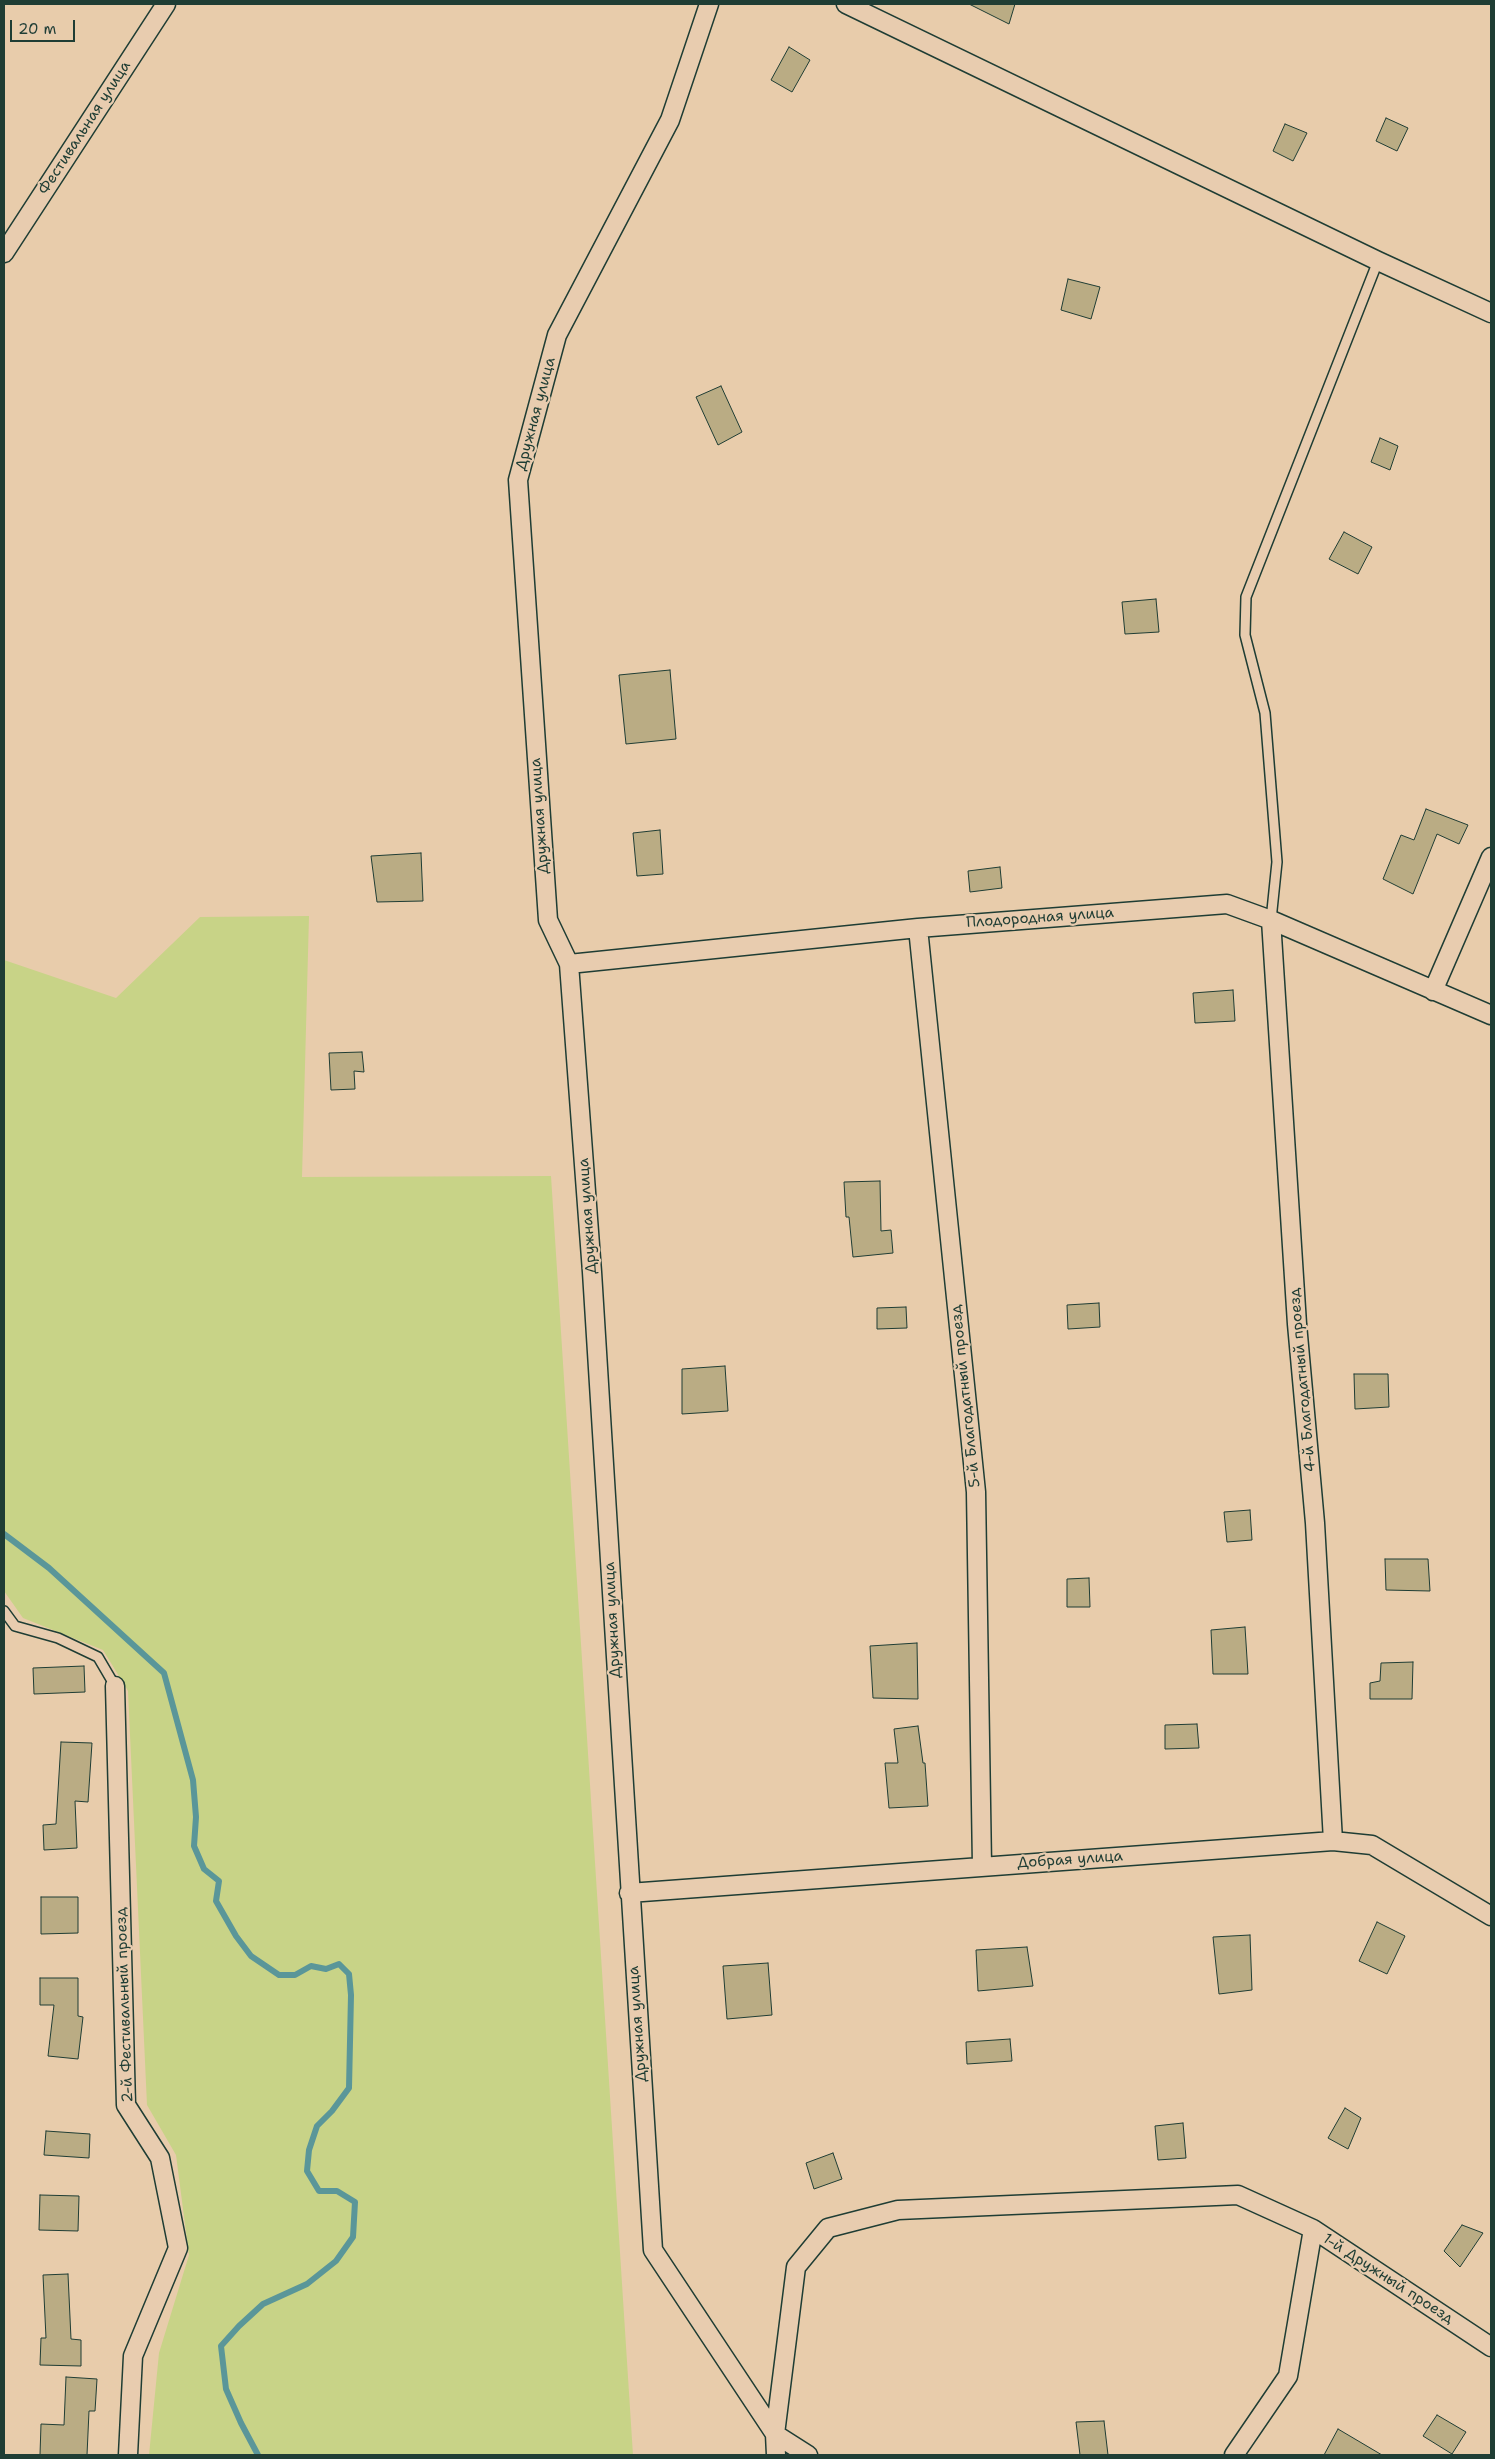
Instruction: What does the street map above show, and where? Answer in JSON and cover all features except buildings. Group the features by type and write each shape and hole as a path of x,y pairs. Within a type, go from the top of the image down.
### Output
{"street":[{"name":"Фестивальная улица","path":"4,253 166,4"},
{"name":"Дружная улица","path":"710,4 670,120 557,335 518,480 548,920 569,964 592,1272 652,2250 775,2434"},
{"path":"846,4 1378,261 1491,313"},
{"path":"1433,991 1491,857"},
{"name":"Плодородная улица","path":"569,964 918,928 1227,904 1270,920 1491,1016"},
{"name":"4-й Благодатный проезд","path":"1270,920 1297,1324 1315,1523 1333,1840"},
{"name":"5-й Благодатный проезд","path":"918,928 976,1492 982,1866"},
{"name":"2-й Фестивальный проезд","path":"115,1686 126,2105 160,2158 178,2248 133,2356 128,2455"},
{"name":"Добрая улица","path":"629,1893 1333,1840 1372,1845 1491,1916"},
{"path":"776,2455 775,2434 796,2267 828,2228 898,2210 1238,2195 1313,2229"},
{"name":"1-й Дружный проезд","path":"1234,2455 1288,2376 1313,2229 1491,2347"},
{"path":"775,2434 808,2455"}],"lane":[{"path":"1270,920 1277,862 1265,713 1245,635 1246,597 1378,261"},
{"path":"4,1611 15,1626 58,1638 98,1657 115,1686"}],"green space":[{"path":"309,916 302,1177 551,1176 633,2455 149,2455 159,2353 189,2255 176,2155 147,2105 128,1691 103,1650 23,1618 4,1591 4,960 116,998 200,917"}],"waterway":[{"path":"4,1534 49,1568 164,1673 193,1780 196,1817 194,1846 204,1869 219,1881 216,1901 236,1936 251,1956 279,1975 295,1975 311,1966 326,1969 339,1964 349,1974 351,1995 349,2088 332,2111 317,2126 309,2150 307,2171 319,2191 337,2191 355,2202 353,2237 336,2261 307,2284 263,2304 221,2346 226,2389 258,2455"}]}
